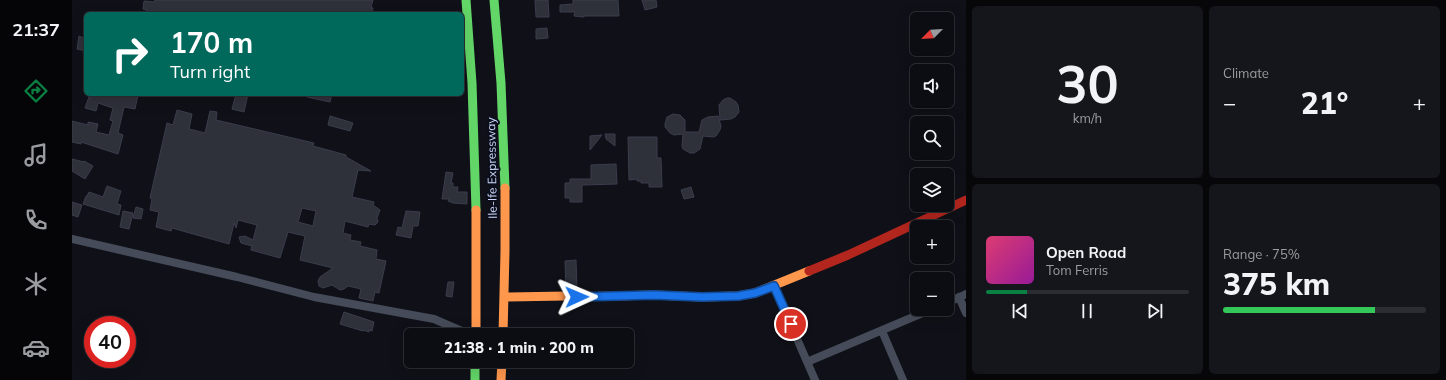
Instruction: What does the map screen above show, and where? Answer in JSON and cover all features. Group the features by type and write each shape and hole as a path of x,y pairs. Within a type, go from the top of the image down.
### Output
{"main road":[{"name":"Ile-Ife Expressway","path":"466,0 470,37 475,143 476,328"},
{"name":"Ile-Ife Expressway","path":"494,0 502,92 504,141 505,296 503,328"},
{"path":"577,297 654,295 702,297 738,296 755,293 862,249 966,200"},
{"path":"505,296 566,296"},
{"path":"475,368 475,380"},
{"path":"501,380 502,368"}],"street":[{"path":"72,239 237,277 314,297 434,319 455,328"},
{"path":"774,286 815,380"},
{"path":"963,296 966,313"},
{"path":"807,362 916,316"},
{"path":"882,331 903,380"}],"building":[{"path":"155,0 373,0 371,7 373,8 372,12 146,12 147,10 143,9 144,1 154,2"},
{"path":"535,0 548,0 549,17 536,17"},
{"path":"573,0 618,0 619,16 584,17 574,16 575,12 560,12 560,5 573,4"},
{"path":"642,0 656,0 657,7 645,10"},
{"path":"547,28 548,38 536,39 536,29"},
{"path":"79,36 84,38 84,51 77,49"},
{"path":"89,96 138,96 135,109 124,107 118,133 123,135 118,154 81,142 81,144 72,142 72,121 88,125 88,122 98,124 96,132 109,135 113,121 110,120 113,108 98,103 96,111 85,108"},
{"path":"235,96 248,96 244,112 232,109"},
{"path":"307,96 332,96 330,102"},
{"path":"727,98 730,98 736,102 739,112 731,119 720,120 719,105"},
{"path":"177,110 192,114 189,129 205,133 210,111 217,112 216,120 314,143 313,146 346,155 346,157 371,171 358,170 352,197 374,202 373,205 380,210 377,218 378,222 375,225 369,224 368,227 345,221 343,233 351,235 350,240 361,242 360,246 377,250 376,259 386,261 379,293 375,292 373,301 359,298 361,289 348,286 340,290 332,285 323,288 319,286 318,281 320,277 333,268 300,260 305,236 288,232 280,258 251,250 252,246 241,243 239,237 245,236 253,240 257,225 238,220 236,228 234,223 229,244 172,228 171,231 156,227 159,212 150,210 152,199 150,198 167,123 173,125","holes":["302,208 316,211 313,226 298,222"]},
{"path":"673,114 680,115 685,120 685,132 699,132 702,120 708,117 718,116 721,126 720,130 716,136 703,136 700,149 694,153 690,153 683,149 683,134 674,135 665,127 667,117"},
{"path":"330,116 353,123 350,131 328,125"},
{"path":"605,134 615,134 615,146 606,139"},
{"path":"602,135 590,150 590,136"},
{"path":"628,137 657,137 657,158 661,158 662,187 649,187 649,183 641,183 641,181 637,181 637,179 629,180"},
{"path":"72,159 84,161 93,166 85,179 72,171"},
{"path":"616,164 617,184 582,185 582,202 570,202 570,198 565,198 565,183 570,183 570,179 591,179 591,165"},
{"path":"446,172 453,173 451,183 453,183 453,187 458,187 457,192 467,192 467,204 453,203 448,201 449,199 442,199"},
{"path":"107,186 121,191 117,204 121,205 119,215 83,204 89,192 103,197"},
{"path":"691,187 694,197 684,199 681,190"},
{"path":"72,202 82,205 78,217 72,215"},
{"path":"136,207 143,209 141,219 133,218"},
{"path":"123,211 133,213 129,229 120,227"},
{"path":"406,211 420,212 418,226 413,226 411,238 396,235 398,227 402,228"},
{"path":"576,260 577,290 571,291 566,289 565,261"},
{"path":"448,282 454,282 452,297 446,296"},
{"path":"344,312 374,322 372,331 363,331 340,324"}],"traffic: fast":[{"path":"466,0 472,83 476,210"},
{"path":"494,0 501,83 505,188"},
{"path":"475,368 475,380"}],"traffic: slow":[{"path":"503,328 505,188"},
{"path":"476,210 476,328"},
{"path":"577,297 654,295 702,297 738,296 755,293 809,271"},
{"path":"505,297 566,296"},
{"path":"501,380 502,368"}],"traffic: jam":[{"path":"809,271 848,255 966,200"}],"route":[{"path":"577,297 654,295 702,297 738,296 755,293 774,286 791,324"}]}
